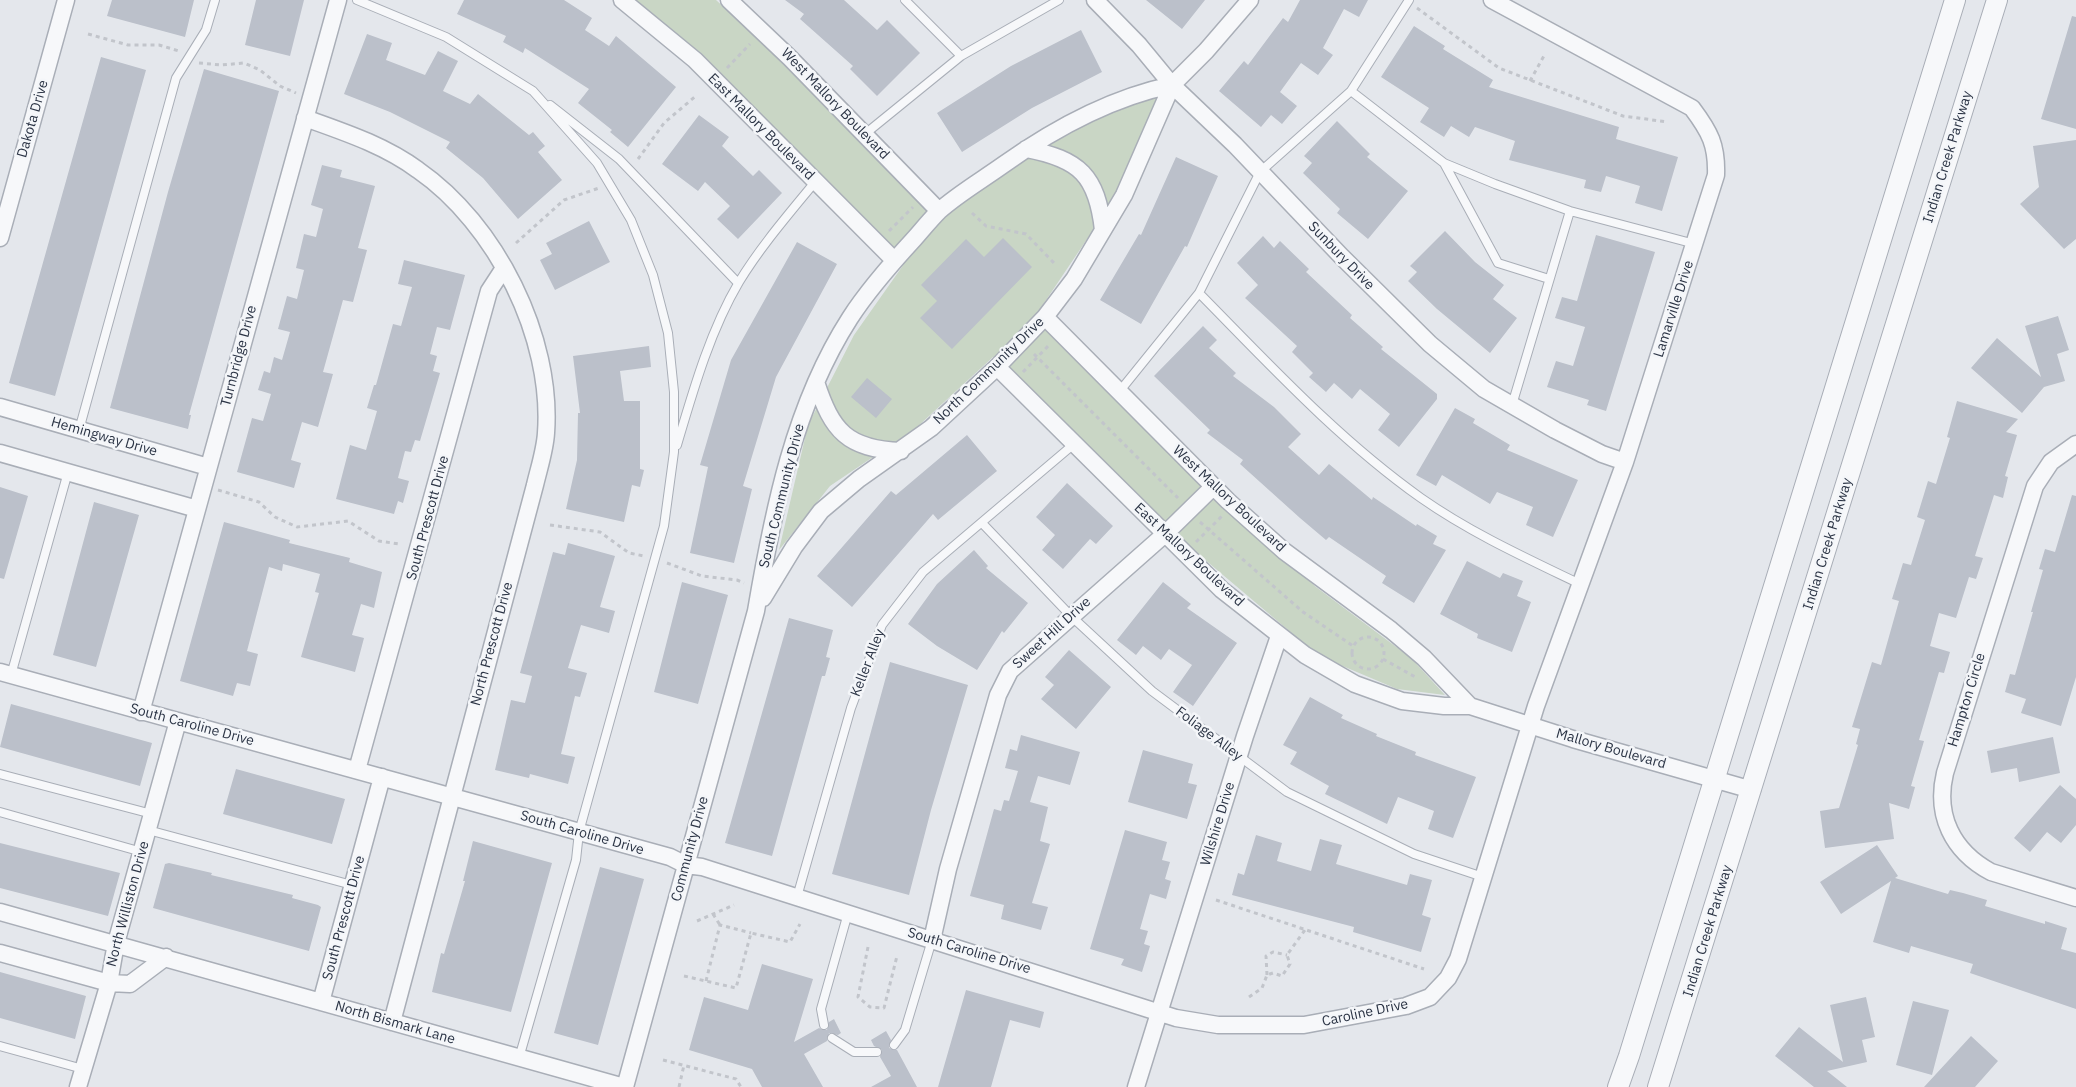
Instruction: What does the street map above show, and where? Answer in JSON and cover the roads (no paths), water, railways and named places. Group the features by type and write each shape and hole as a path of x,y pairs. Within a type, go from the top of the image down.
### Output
{"street":[{"name":"Dakota Drive","path":"0,238 66,0"},
{"name":"Turnbridge Drive","path":"141,712 338,0"},
{"name":"East Mallory Boulevard","path":"622,0 695,60 894,260"},
{"name":"West Mallory Boulevard","path":"729,0 790,58 939,211"},
{"name":"Sunbury Drive","path":"1095,0 1139,45 1172,86 1430,344 1484,389 1563,434 1602,454 1625,462"},
{"name":"North Community Drive","path":"756,611 794,547 821,511 859,479 901,451 930,428 997,367 1045,317 1074,279 1124,195 1172,86 1250,0"},
{"name":"Lamarville Drive","path":"1492,0 1692,108 1707,128 1717,152 1716,175 1625,462 1530,726"},
{"path":"1618,1087 1715,780 1955,0"},
{"name":"Indian Creek Parkway","path":"1658,1087 1997,0"},
{"name":"South Community Drive","path":"756,611 764,564 795,437 816,382 850,318 894,260 939,211 1026,149 1073,121 1115,102 1144,91 1172,86"},
{"name":"North Prescott Drive","path":"304,118 358,136 418,170 458,204 497,253 519,296 537,345 544,392 546,433 535,485 392,1022"},
{"path":"1026,149 1047,152 1080,169 1096,191 1103,230"},
{"name":"South Prescott Drive","path":"357,770 489,291 504,268"},
{"name":"West Mallory Boulevard","path":"1045,317 1213,487 1284,551 1391,630 1424,658 1470,706"},
{"name":"East Mallory Boulevard","path":"997,367 1222,590 1305,655 1355,684 1402,701 1444,706 1470,706"},
{"path":"816,382 825,409 835,426 848,438 867,446 901,451"},
{"name":"Hemingway Drive","path":"0,407 208,467"},
{"name":"Hampton Circle","path":"2076,444 2051,462 2035,486 1945,773 1941,800 1950,834 1967,857 1991,872 2076,898"},
{"path":"0,453 197,508"},
{"name":"Sweet Hill Drive","path":"932,940 948,869 998,695 1010,671 1165,534 1213,487"},
{"name":"Community Drive","path":"625,1087 756,611"},
{"name":"Wilshire Drive","path":"1136,1087 1239,756 1280,636"},
{"name":"South Caroline Drive","path":"3,673 670,857 686,866 702,867 1159,1012"},
{"name":"Mallory Boulevard","path":"1470,706 1530,726 1752,790"},
{"name":"North Williston Drive","path":"78,1087 109,983 116,943 178,722"},
{"name":"Caroline Drive","path":"1159,1012 1176,1018 1218,1025 1304,1026 1406,1006 1430,997 1448,978 1458,959 1530,726"},
{"name":"South Prescott Drive","path":"321,1002 382,777"},
{"name":"North Bismark Lane","path":"0,912 625,1087"},
{"path":"0,953 109,983 130,984 166,957"}],"lane":[{"path":"79,430 176,78 206,30 215,0"},
{"path":"357,0 446,37 533,91 619,159 738,283"},
{"path":"905,0 961,56"},
{"path":"865,134 961,56 1059,0"},
{"path":"1119,392 1199,293 1260,172 1351,91 1408,1"},
{"path":"519,1058 576,860 579,832 664,526 674,452 674,392 668,332 653,275 631,220 597,163 533,91"},
{"path":"1351,91 1444,163 1570,211 1694,244"},
{"path":"1444,163 1498,262 1549,279"},
{"path":"674,452 702,363 738,283 772,233 815,182"},
{"path":"1512,405 1570,211"},
{"path":"1199,293 1328,424 1421,498 1504,548 1580,584"},
{"name":"Keller Alley","path":"798,897 851,708 882,625 923,572 1074,444"},
{"path":"3,673 68,472"},
{"name":"Foliage Alley","path":"982,523 1071,616 1152,691 1287,792 1414,854 1483,877"},
{"path":"0,774 152,814"},
{"path":"0,812 142,852"},
{"path":"148,830 352,885"},
{"path":"824,1025 821,1009 848,913"},
{"path":"894,1045 905,1030 932,940"},
{"path":"832,1038 854,1052 878,1052"},
{"path":"0,1046 83,1069"}]}
